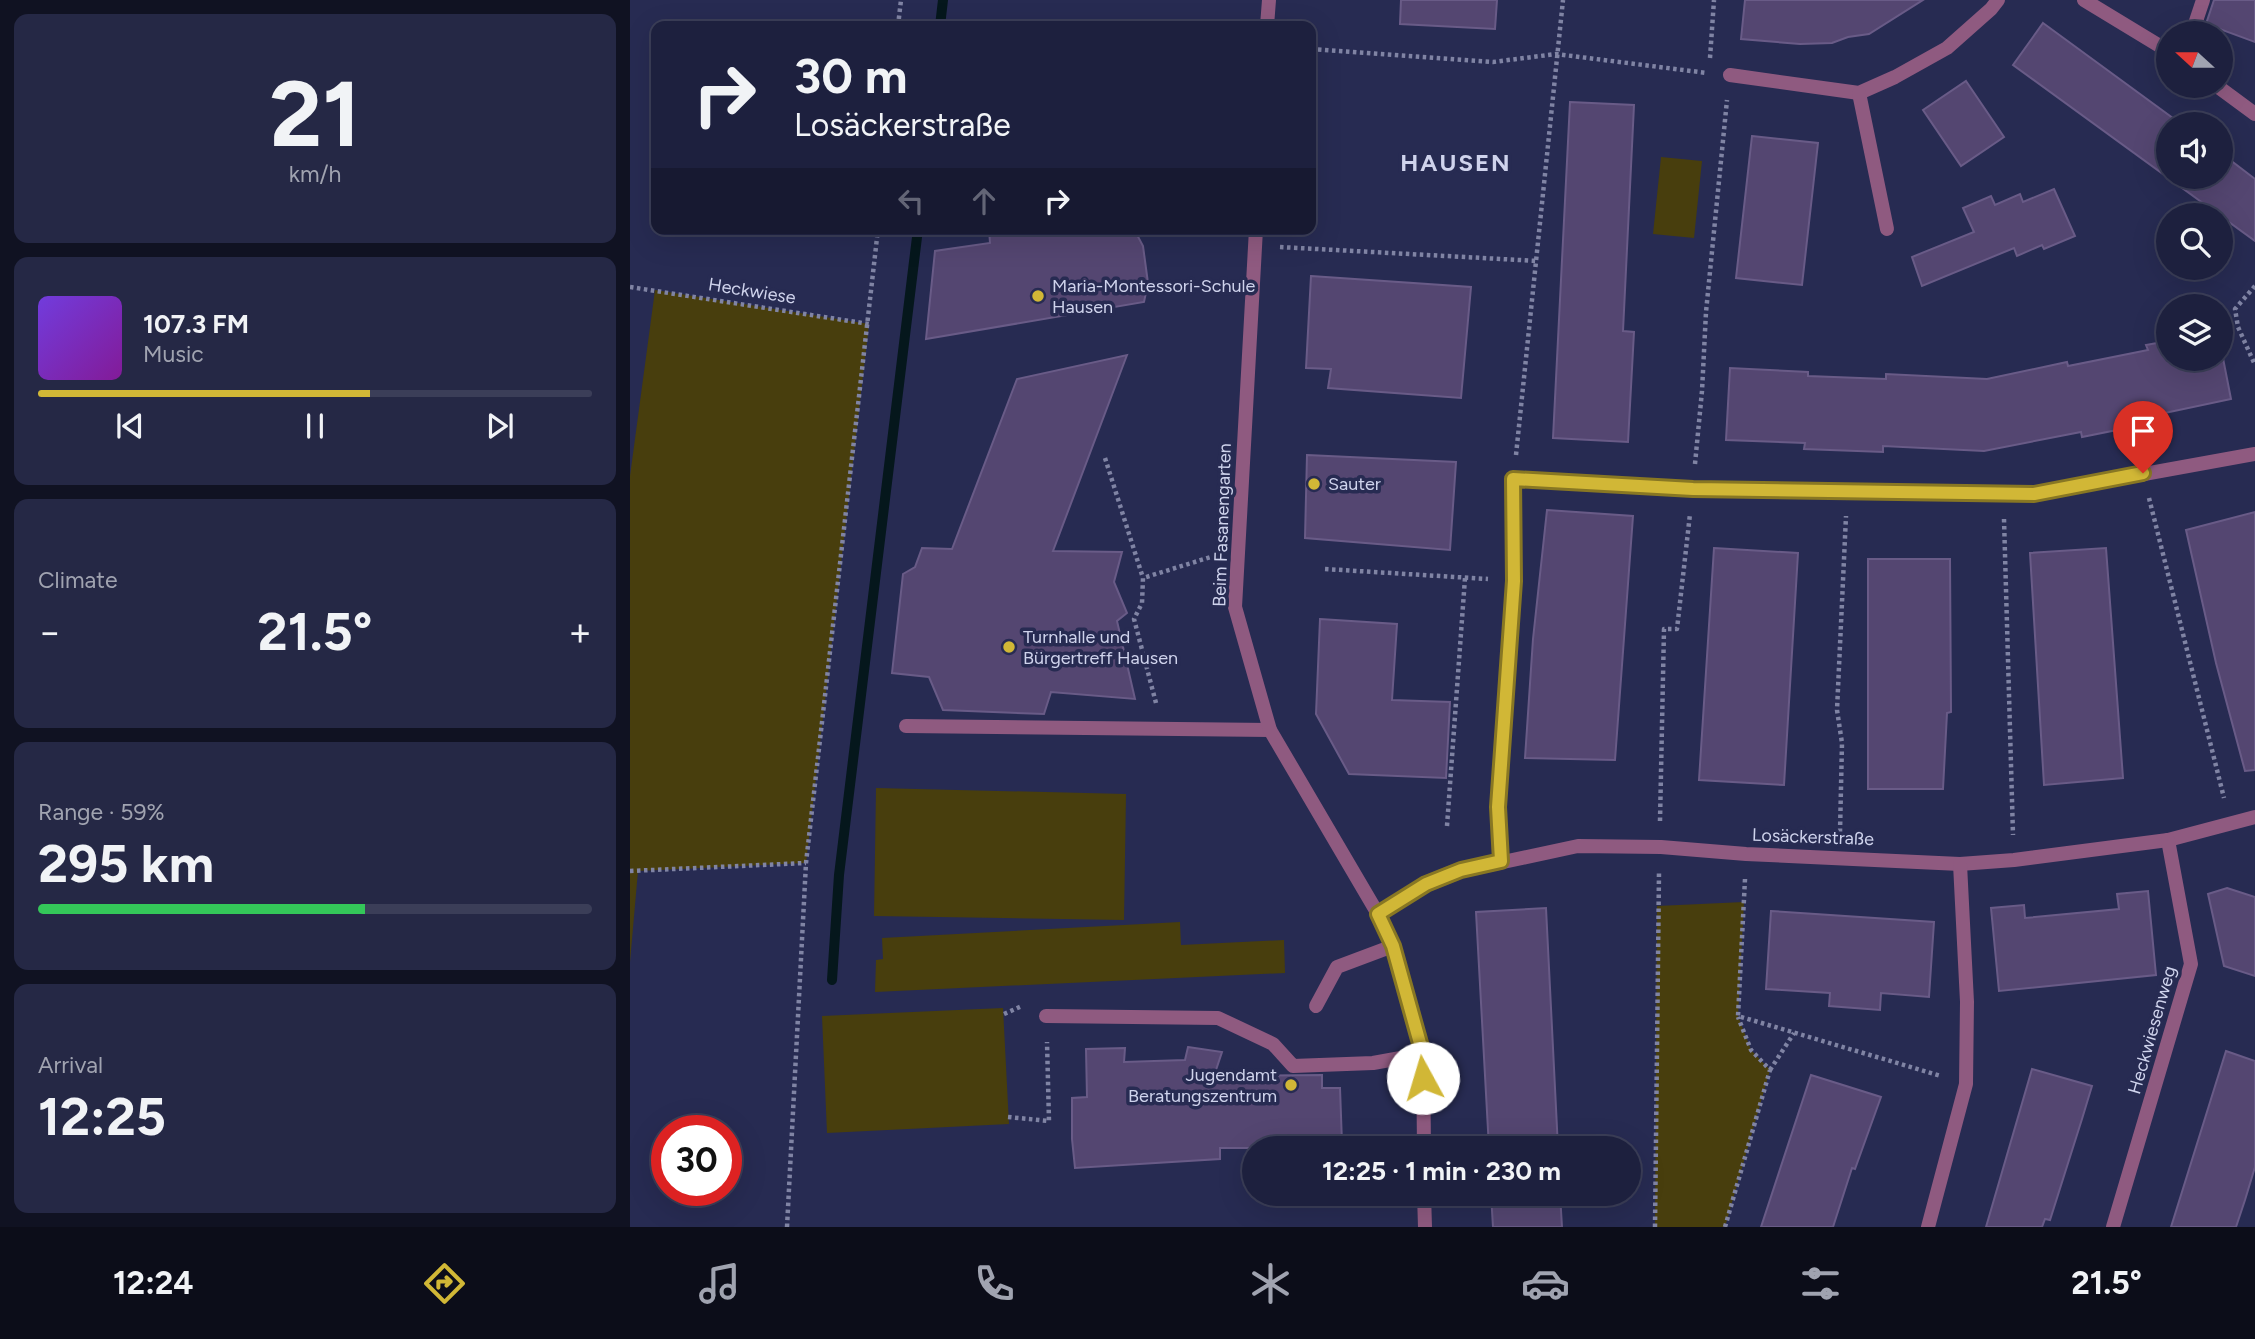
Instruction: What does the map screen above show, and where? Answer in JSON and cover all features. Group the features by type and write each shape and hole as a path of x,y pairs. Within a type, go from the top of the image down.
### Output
{"street":[{"path":"1267,21 1269,0"},
{"path":"1730,75 1859,93 1895,77 1947,47 1998,0"},
{"path":"2084,0 2156,44"},
{"path":"2196,21 2203,0"},
{"path":"1859,93 1887,229"},
{"path":"2233,98 2255,114"},
{"name":"Beim Fasanengarten","path":"1256,235 1235,607 1270,730 1378,914 1393,946 1423,1054 1424,1136"},
{"path":"1501,861 1498,807 1514,581 1513,479 1693,489 2034,494 2255,454"},
{"path":"906,726 1270,730"},
{"name":"Losäckerstraße","path":"1378,914 1426,884 1461,870 1578,846 1661,847 1746,854 1960,864 2014,860 2168,840 2255,817"},
{"name":"Heckwiesenweg","path":"2113,1227 2191,964 2168,840"},
{"path":"1928,1227 1966,1084 1967,1002 1960,864"},
{"path":"1316,1006 1337,967 1393,946"},
{"path":"1046,1016 1218,1018 1273,1044 1293,1066 1373,1063 1423,1054"},
{"path":"1424,1206 1425,1227"}],"path":[{"path":"899,21 901,0"},
{"path":"1513,479 1538,261 1563,0"},
{"path":"1709,73 1714,0"},
{"path":"1316,49 1493,62 1556,54 1730,75 1706,312 1696,449"},
{"path":"787,1227 806,863 877,235"},
{"path":"1255,246 1538,261"},
{"path":"2255,286 2235,309 2238,327 2255,365"},
{"name":"Heckwiese","path":"630,287 869,324"},
{"path":"1105,458 1143,578 1142,603 1134,619 1163,730"},
{"path":"2143,473 2230,823"},
{"path":"1655,1227 1657,906 1661,847 1659,802 1664,629 1677,629 1693,489"},
{"path":"1840,857 1842,743 1837,710 1847,491"},
{"path":"2004,494 2014,860"},
{"path":"1143,578 1238,548"},
{"path":"1325,569 1514,581"},
{"path":"1447,826 1465,578"},
{"path":"1746,854 1738,1016 1751,1050 1770,1070"},
{"path":"630,871 806,863"},
{"path":"1008,1117 1049,1121 1046,1016"},
{"path":"1738,1016 1966,1084"},
{"path":"1725,1227 1770,1070 1794,1033"}],"shaded area":[{"path":"1661,157 1702,161 1694,238 1653,234"},
{"path":"655,290 869,324 806,863 638,871 630,962 630,476"},
{"path":"876,788 1126,794 1124,920 874,916"},
{"path":"1744,902 1738,1016 1751,1050 1770,1070 1725,1227 1655,1227 1657,906"},
{"path":"1180,922 1181,945 1284,940 1285,973 875,992 876,960 883,959 882,938"},
{"path":"1003,1008 1009,1124 827,1133 822,1016"}],"building":[{"path":"1401,0 1497,0 1495,29 1400,24"},
{"path":"1745,0 1923,0 1869,34 1832,43 1800,44 1741,39"},
{"path":"2214,0 2255,0 2255,42 2233,34 2233,21 2207,21"},
{"path":"2043,23 2165,112 2156,112 2156,169 2013,65"},
{"path":"1966,81 2004,137 1961,166 1923,110"},
{"path":"1570,102 1634,105 1623,331 1634,332 1628,442 1553,438"},
{"path":"1752,136 1818,143 1802,285 1736,278"},
{"path":"2233,162 2255,179 2255,241 2233,225 2233,203 2203,203 2184,189 2233,189"},
{"path":"2054,189 2075,236 2044,249 2042,245 2017,256 2014,248 1922,286 1912,257 1974,232 1963,208 1991,196 1995,205 2020,194 2023,202"},
{"name":"Maria-Montessori-Schule Hausen","path":"989,235 1137,235 1143,246 1148,283 1144,302 926,339 935,251 990,243"},
{"path":"1311,276 1471,287 1461,398 1328,388 1331,369 1306,368"},
{"path":"2156,343 2156,371 2226,371 2231,399 2160,414 2162,421 2082,437 2081,432 1984,451 1883,446 1883,452 1804,449 1805,443 1726,440 1730,368 1808,372 1808,376 1886,379 1886,374 1987,379 2067,362 2068,366 2148,350 2146,345"},
{"name":"Turnhalle und Bürgertreff Hausen","path":"1127,355 1053,551 1122,552 1114,582 1127,613 1117,621 1135,699 1051,692 1044,714 943,710 929,677 892,673 903,574 915,567 922,548 952,549 1017,379"},
{"path":"1307,455 1456,462 1450,550 1305,538"},
{"path":"1547,510 1633,516 1615,760 1525,758 1533,639"},
{"path":"2255,512 2255,770 2245,771 2216,663 2186,530"},
{"path":"1714,548 1798,553 1784,785 1699,780"},
{"path":"2106,548 2123,778 2044,785 2030,553"},
{"path":"1868,559 1950,559 1951,712 1947,713 1943,789 1868,789"},
{"path":"1320,619 1397,624 1392,700 1450,702 1446,778 1349,774 1316,714"},
{"path":"2227,888 2255,897 2255,976 2224,966 2208,894"},
{"path":"2148,891 2156,975 1999,991 1991,908 2024,905 2025,918 2119,909 2117,894"},
{"path":"1546,908 1557,1136 1488,1136 1476,912"},
{"path":"1771,911 1934,922 1929,997 1881,993 1880,1010 1829,1006 1830,993 1766,989"},
{"path":"1188,1047 1222,1052 1214,1076 1322,1075 1322,1088 1340,1088 1342,1136 1242,1136 1242,1148 1220,1148 1220,1159 1075,1168 1072,1098 1087,1097 1086,1049 1125,1048 1124,1062 1185,1060"},
{"path":"2226,1051 2255,1061 2255,1167 2245,1200 2236,1227 2171,1227"},
{"path":"2032,1069 2092,1086 2050,1220 2045,1219 2042,1227 1986,1227"},
{"path":"1811,1075 1881,1097 1855,1169 1852,1168 1833,1227 1761,1227"},
{"path":"1492,1206 1561,1206 1562,1227 1493,1227"}],"waterway":[{"path":"941,21 943,0"},
{"path":"832,980 839,875 917,235"}],"place":[{"name":"Maria-Montessori-Schule Hausen","path":"1038,296"},
{"name":"Sauter","path":"1314,484"},
{"name":"Turnhalle und Bürgertreff Hausen","path":"1009,647"},
{"name":"Jugendamt Beratungszentrum","path":"1291,1085"}],"district":[{"name":"HAUSEN","path":"1456,163"}],"route":[{"path":"1423,1078 1423,1054 1393,946 1378,914 1426,884 1461,870 1501,861 1498,807 1514,581 1513,479 1693,489 2034,494 2143,473"}]}
